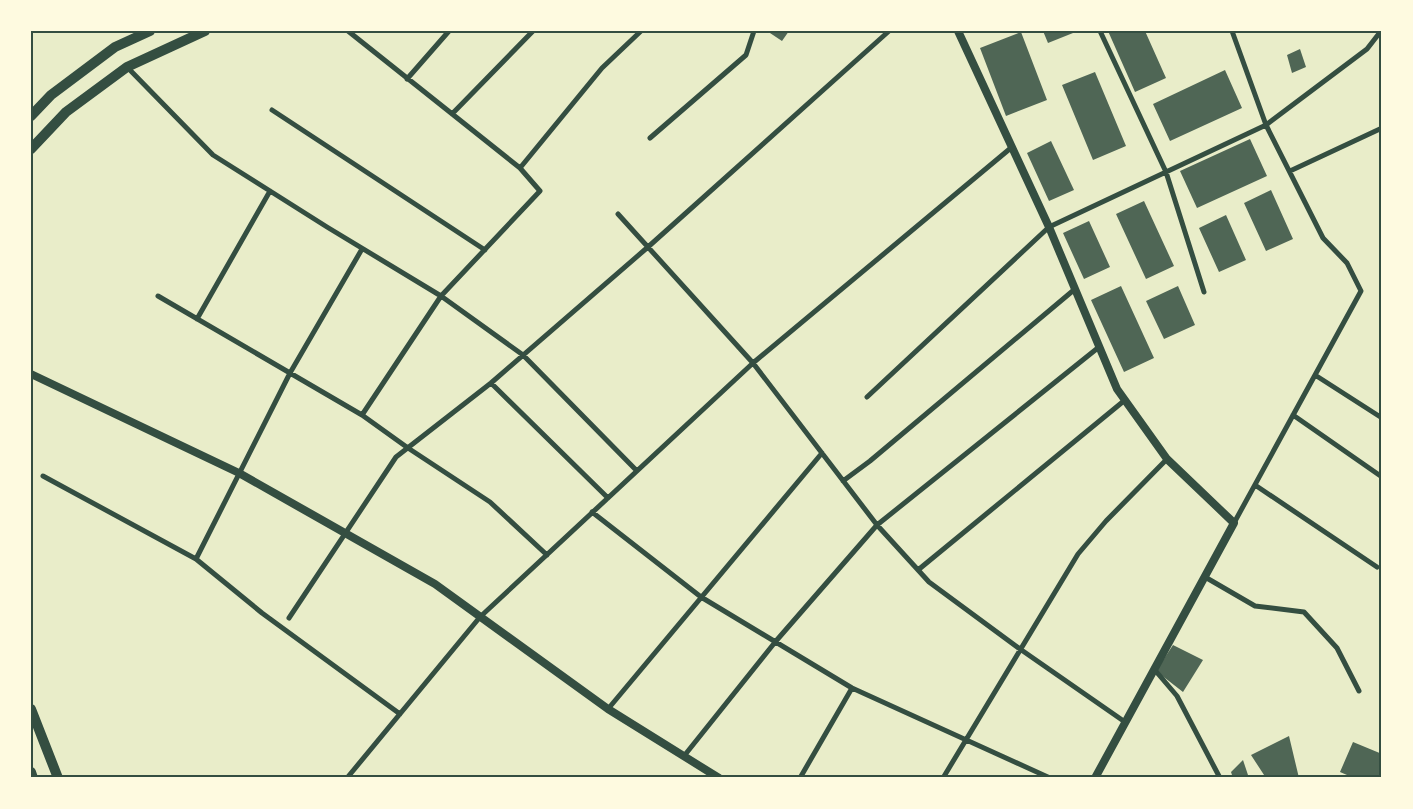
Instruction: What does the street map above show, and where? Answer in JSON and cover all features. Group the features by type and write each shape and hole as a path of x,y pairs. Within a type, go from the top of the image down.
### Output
{"main road":[{"path":"31,116 51,95 115,47 150,31"},
{"path":"31,149 66,112 127,67 205,31"},
{"path":"31,709 58,778"},
{"path":"31,772 33,778"}],"street":[{"path":"348,31 520,168 540,191 441,296 362,415"},
{"path":"407,78 450,31"},
{"path":"452,114 533,31"},
{"path":"520,168 602,68 641,31"},
{"path":"650,138 746,55 754,31"},
{"path":"289,618 396,457 523,356 889,31"},
{"path":"958,31 1049,227 1117,389 1167,459 1234,523"},
{"path":"1100,31 1166,172 1204,292"},
{"path":"1095,778 1361,291 1347,263 1323,238 1266,125 1232,31"},
{"path":"867,397 1049,227 1266,125 1368,49 1381,31"},
{"path":"127,67 213,155 441,296 523,356 637,471"},
{"path":"272,110 484,250"},
{"path":"1290,171 1382,128"},
{"path":"347,778 480,617 753,363 1012,146"},
{"path":"197,319 270,191"},
{"path":"618,214 753,363 877,525 929,582 1020,649 1125,722"},
{"path":"196,559 290,373 362,248"},
{"path":"843,480 870,460 1075,289"},
{"path":"158,296 362,415 490,502 547,555"},
{"path":"684,756 776,641 877,525 1099,347"},
{"path":"31,374 239,473 435,584 608,709 719,778"},
{"path":"1315,375 1382,418"},
{"path":"491,382 608,498"},
{"path":"918,570 1125,400"},
{"path":"1293,415 1382,477"},
{"path":"608,709 822,453"},
{"path":"943,778 1078,554 1106,521 1167,459"},
{"path":"43,476 196,559 262,613 400,714"},
{"path":"1255,485 1377,568"},
{"path":"592,512 701,597 852,688 1050,778"},
{"path":"1205,577 1255,606 1304,612 1337,648 1359,691"},
{"path":"1154,668 1177,696 1220,778"},
{"path":"800,778 852,688"}],"building":[{"path":"767,31 789,31 782,41"},
{"path":"1043,31 1078,31 1048,43"},
{"path":"1108,31 1145,31 1166,78 1135,92"},
{"path":"1021,32 1047,100 1006,116 980,48"},
{"path":"1300,49 1306,67 1292,73 1287,55"},
{"path":"1225,70 1242,108 1170,141 1153,104"},
{"path":"1095,72 1126,146 1093,160 1062,85"},
{"path":"1250,139 1267,176 1197,208 1180,171"},
{"path":"1051,141 1074,190 1049,201 1027,153"},
{"path":"1271,190 1293,239 1266,251 1244,203"},
{"path":"1144,201 1174,266 1146,279 1116,214"},
{"path":"1226,215 1246,260 1219,272 1199,228"},
{"path":"1089,221 1110,267 1084,279 1063,233"},
{"path":"1121,286 1154,358 1124,372 1091,300"},
{"path":"1178,286 1195,325 1164,339 1146,301"},
{"path":"1173,645 1203,660 1183,692 1156,671"},
{"path":"1289,736 1299,778 1266,778 1251,755"},
{"path":"1353,742 1382,754 1381,778 1354,778 1340,772"},
{"path":"1243,760 1249,778 1233,778 1231,772"}]}
